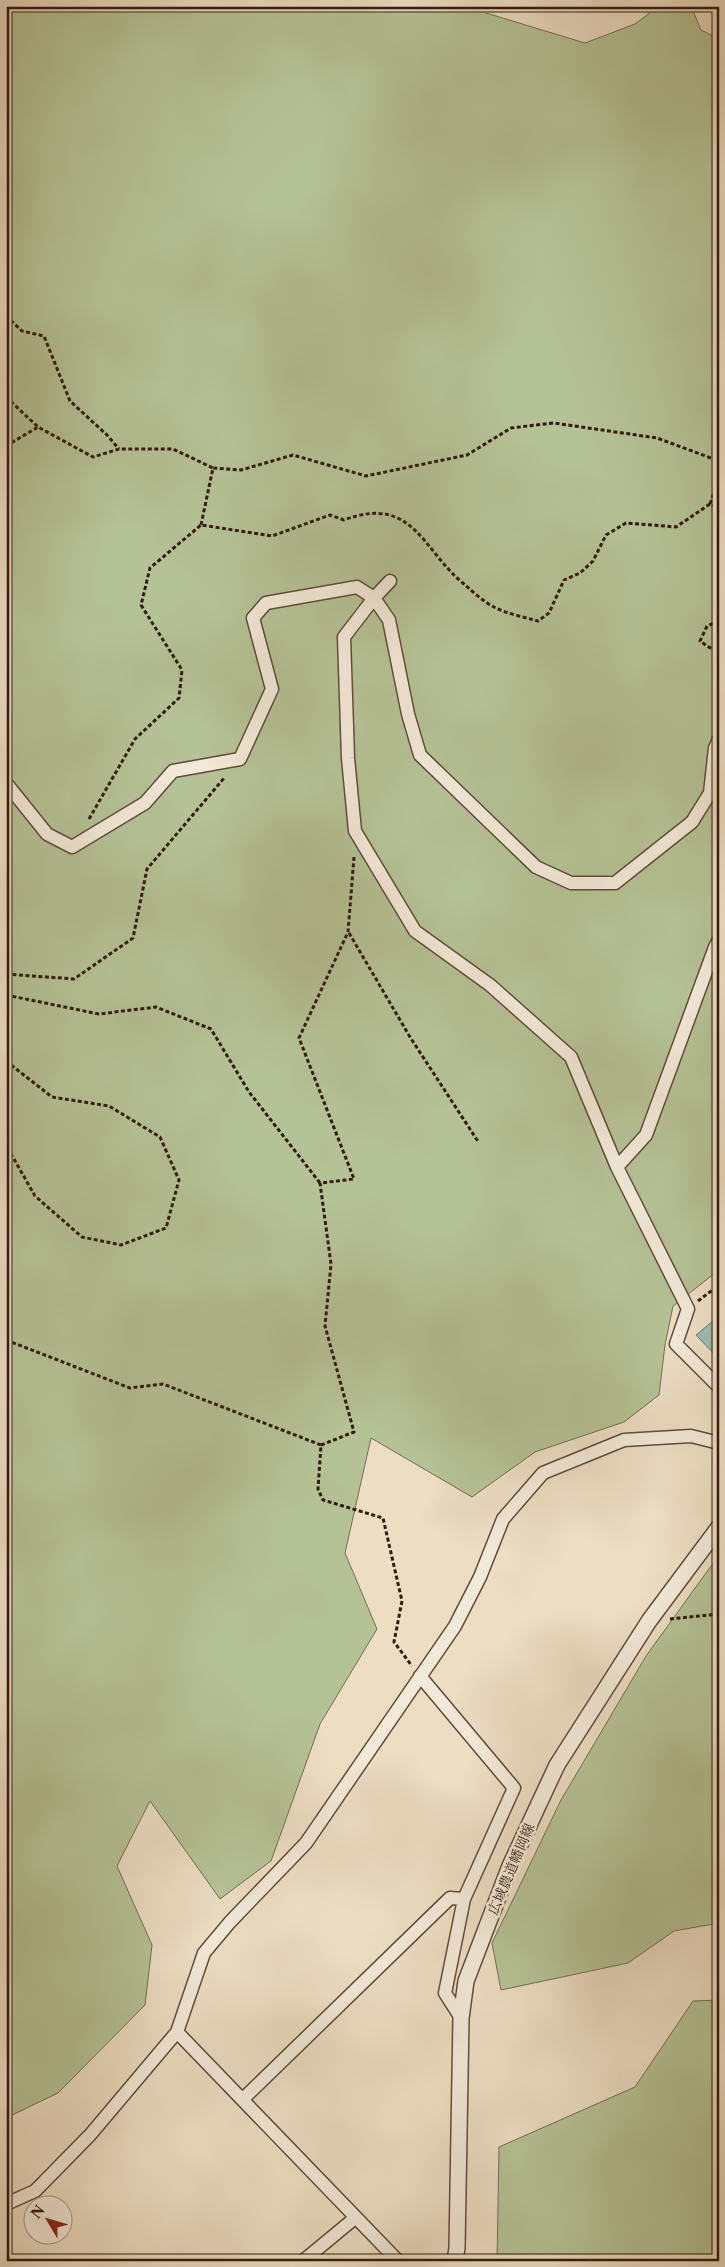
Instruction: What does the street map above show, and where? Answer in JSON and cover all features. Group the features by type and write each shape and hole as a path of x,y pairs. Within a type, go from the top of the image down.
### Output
{"street":[{"path":"390,582 374,598 344,637 348,758 355,831 415,931 490,985 571,1057 616,1167 688,1309 676,1344 719,1387"},
{"path":"6,783 47,834 72,847 145,803 173,771 240,759 272,689 253,618 266,603 357,588 374,598 389,620 408,714 420,755 536,867 571,883 615,883 692,822 710,793 715,748 719,739"},
{"path":"616,1167 646,1136 714,946 719,940"},
{"path":"6,2204 35,2191 90,2135 178,2032 204,1953 230,1922 306,1843 455,1626 480,1576 503,1519 543,1473 624,1440 691,1436 719,1442"},
{"name":"広域農道幡岡線","path":"455,2261 457,2248 460,2018 466,1981 510,1866 557,1765 649,1621 719,1526"},
{"path":"420,1676 514,1788 464,1899 445,1993 460,2018"},
{"path":"243,2099 450,1898 464,1899"},
{"path":"178,2032 354,2218 398,2261"},
{"path":"303,2261 354,2218"}],"path":[{"path":"6,316 22,331 44,336 70,401 107,435 119,449"},
{"path":"6,396 38,427 93,457 119,449 173,449 212,468 241,470 293,455 366,476 467,455 511,428 554,423 657,438 719,461"},
{"path":"6,446 38,427"},
{"path":"201,525 212,468"},
{"path":"710,504 719,478"},
{"path":"719,621 707,626 700,641 719,654"},
{"path":"6,974 74,980 133,938 147,869 240,759"},
{"path":"320,1182 354,1178 299,1038 348,932 355,831"},
{"path":"348,932 410,1037 479,1143"},
{"path":"6,996 99,1014 156,1007 211,1029 249,1092 320,1182 331,1264 325,1326 354,1432 321,1445 163,1384 130,1388 6,1340"},
{"path":"6,1061 52,1097 109,1106 160,1137 179,1180 166,1228 121,1245 82,1237 36,1196 6,1145"},
{"path":"688,1309 719,1285"},
{"path":"321,1445 318,1488 323,1500 383,1518 402,1601 394,1642 420,1676"},
{"path":"649,1621 719,1614"}],"green space":[{"path":"6,6 463,6 585,43 635,24 659,6 691,6 701,30 719,39 719,1270 673,1306 665,1345 659,1395 624,1422 535,1452 472,1497 371,1438 345,1553 377,1629 320,1724 271,1861 220,1899 150,1801 117,1866 152,1945 145,2005 58,2093 6,2118"},
{"path":"719,1555 719,1923 674,1931 628,1963 501,1990 492,1943 561,1800 646,1656"},
{"path":"719,2000 719,2261 497,2261 499,2147 635,2087 693,2001"}],"water":[{"path":"719,1316 719,1359 696,1335"}]}
